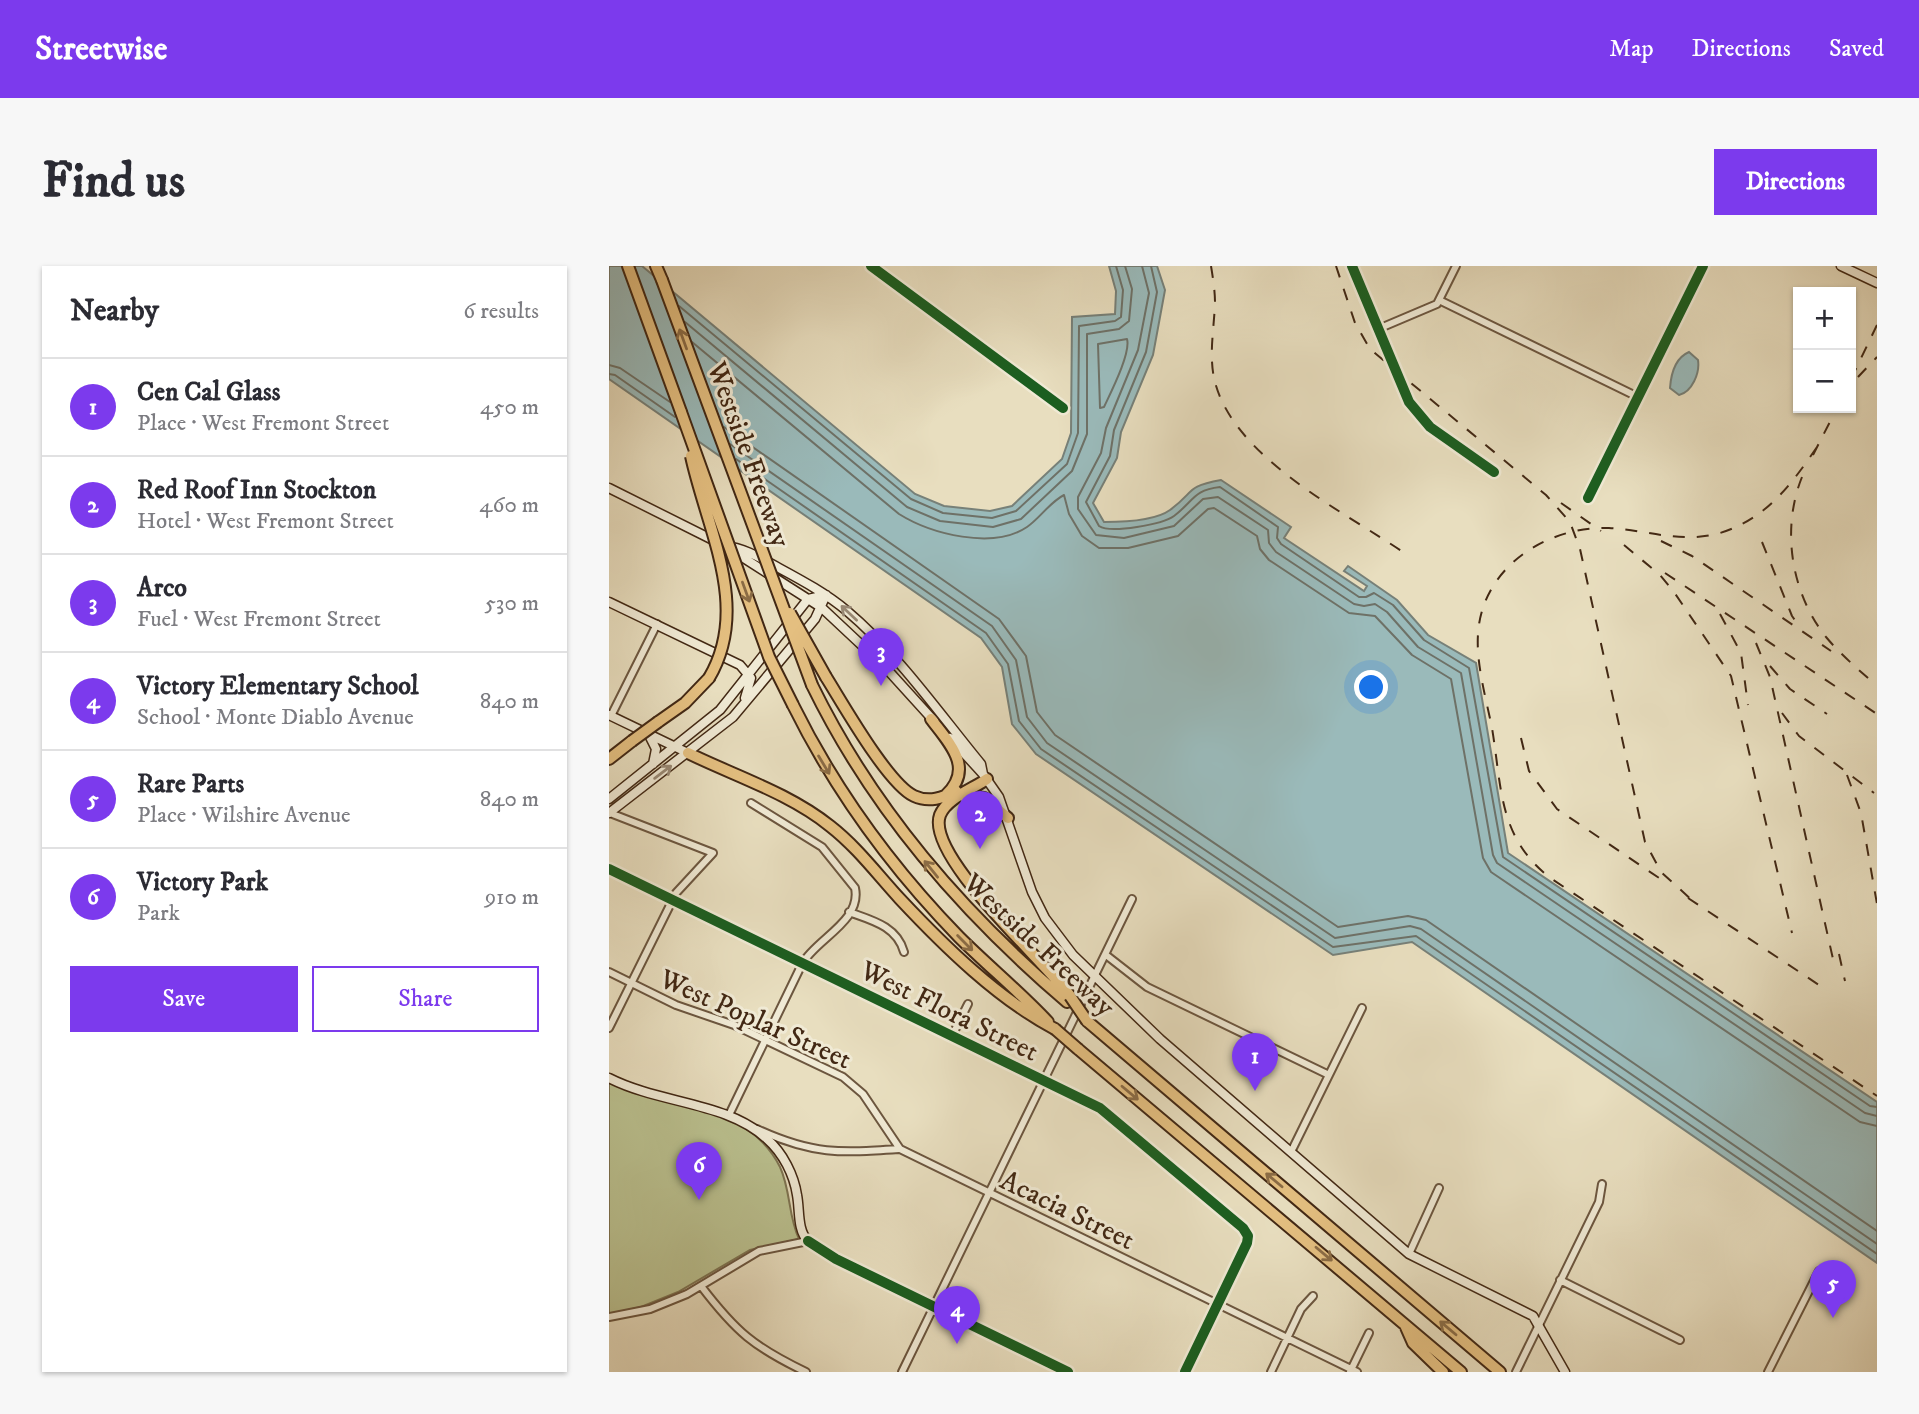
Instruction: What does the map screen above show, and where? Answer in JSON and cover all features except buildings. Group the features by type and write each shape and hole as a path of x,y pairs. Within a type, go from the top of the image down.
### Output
{"highway":[{"name":"Westside Freeway","path":"628,266 769,657 843,798 885,854 962,939 1055,1029 1403,1320 1461,1372"},
{"name":"Westside Freeway","path":"656,266 813,685 864,777 930,868 992,936 1068,999 1089,1022 1500,1372"},
{"path":"662,280 665,266"},
{"path":"609,759 685,703 709,678 719,661 728,630 727,593 681,412"},
{"path":"775,587 826,677 870,745 902,787 919,798 941,799 985,776"},
{"path":"931,719 960,758 961,765 955,786 941,799"},
{"path":"688,753 796,804 829,825 859,852 946,944 1033,1017 1055,1029"},
{"path":"985,776 952,800 940,815 939,830 943,842 999,919 1068,999"},
{"path":"960,796 984,798 1008,818"},
{"path":"1403,1320 1413,1343 1443,1372"}],"street":[{"path":"871,266 1063,408"},
{"path":"1352,266 1402,390 1416,412 1440,435 1494,472"},
{"path":"1378,329 1437,304 1456,266"},
{"path":"1588,498 1703,266"},
{"path":"1841,266 1877,283"},
{"path":"1439,300 1638,397"},
{"path":"609,488 725,546 822,608 885,667 985,776"},
{"path":"725,546 751,553 826,595 849,613 930,703 981,764 1008,818 1032,892 1045,918 1073,955 1160,1040 1409,1254 1527,1311 1539,1323 1565,1372"},
{"path":"609,799 720,710 808,599 826,595"},
{"path":"610,813 719,730 742,707 822,608 826,595"},
{"path":"609,602 740,665 749,673 751,687 742,707"},
{"path":"657,624 610,716 688,753"},
{"path":"914,700 930,703"},
{"path":"648,734 656,750 652,766"},
{"path":"610,813 615,801 638,783 641,775"},
{"path":"729,1115 802,964 815,945 845,921 856,894 855,888 827,851 775,814 751,803"},
{"path":"609,1028 672,901 713,853 610,813"},
{"name":"West Flora Street","path":"609,869 1106,1112 1246,1231 1248,1242 1217,1304"},
{"path":"901,1372 1132,899"},
{"path":"849,912 887,927 899,940 904,952"},
{"path":"1106,954 1147,988 1329,1075"},
{"name":"West Poplar Street","path":"609,972 631,984 764,1040 851,1083 863,1094 900,1149"},
{"path":"952,1036 968,1004"},
{"path":"1291,1152 1362,1008"},
{"path":"609,1078 653,1097 729,1115 752,1126 779,1152 787,1167 797,1194 801,1225 808,1241 835,1259 1068,1372"},
{"name":"Acacia Street","path":"752,1126 791,1144 818,1151 900,1149 1352,1371"},
{"path":"1515,1372 1599,1202 1602,1184"},
{"path":"1409,1254 1439,1188"},
{"path":"609,1317 664,1304 701,1286 758,1251 808,1241"},
{"path":"1768,1372 1819,1270"},
{"path":"1560,1280 1680,1340"},
{"path":"701,1286 726,1319 750,1342 806,1372"},
{"path":"1271,1372 1301,1309 1313,1296"},
{"path":"1185,1372 1217,1304"},
{"path":"1352,1371 1369,1333"}],"green space":[{"path":"609,1081 705,1108 728,1117 749,1130 766,1146 780,1167 799,1239 750,1250 678,1292 641,1307 609,1314"}],"water":[{"path":"609,266 642,266 915,494 944,506 990,511 1012,506 1062,459 1071,433 1072,317 1115,314 1116,291 1109,266 1157,266 1165,290 1153,355 1121,432 1117,458 1093,503 1104,522 1156,517 1170,510 1195,488 1221,480 1291,527 1284,538 1364,591 1367,586 1344,571 1348,566 1397,600 1428,635 1476,663 1508,853 1877,1102 1877,1263 1412,942 1333,955 1036,754 1012,724 1002,667 981,638 609,379"},
{"path":"1689,352 1698,360 1698,371 1688,390 1679,395 1670,388 1671,377 1677,362"}],"railway":[{"path":"1211,266 1215,303 1213,369 1224,406 1242,432 1265,456 1320,499 1403,552"},
{"path":"1336,266 1355,323 1370,349 1546,495 1570,522 1580,549 1645,842 1661,872 1694,902"},
{"path":"1856,369 1877,325"},
{"path":"1858,377 1877,357"},
{"path":"1813,455 1834,413"},
{"path":"1817,447 1787,487 1764,510 1720,533 1678,537 1623,529 1586,529 1541,543 1505,570 1491,589 1482,610 1478,634 1479,657 1505,810 1511,828 1532,861 1549,877 1877,1096"},
{"path":"1802,477 1792,518 1791,539 1797,581 1814,620 1826,637 1877,686"},
{"path":"1561,503 1601,531"},
{"path":"1661,541 1692,556 1831,651"},
{"path":"1762,542 1792,616 1799,626"},
{"path":"1624,545 1660,575 1674,592 1731,676 1792,933"},
{"path":"1665,573 1877,714"},
{"path":"1720,614 1741,653 1748,705"},
{"path":"1756,643 1770,677 1835,968"},
{"path":"1770,666 1790,689 1827,714"},
{"path":"1782,713 1799,736 1874,793"},
{"path":"1521,738 1529,771 1557,809 1665,882"},
{"path":"1847,775 1861,813 1877,904"},
{"path":"1688,898 1822,987"},
{"path":"1839,954 1845,981"}],"cycle path":[{"path":"871,266 1063,408"},
{"path":"1352,266 1409,402 1430,427 1494,472"},
{"path":"1588,498 1703,266"},
{"path":"609,869 1100,1108 1243,1228 1248,1236 1247,1243 1185,1372"},
{"path":"808,1241 836,1259 1068,1372"}],"place":[{"name":"Arco","path":"881,686"},
{"name":"Red Roof Inn Stockton","path":"980,849"},
{"name":"Cen Cal Glass","path":"1255,1091"},
{"name":"Victory Park","path":"699,1200"},
{"name":"Rare Parts","path":"1833,1318"},
{"name":"Victory Elementary School","path":"957,1344"}]}
